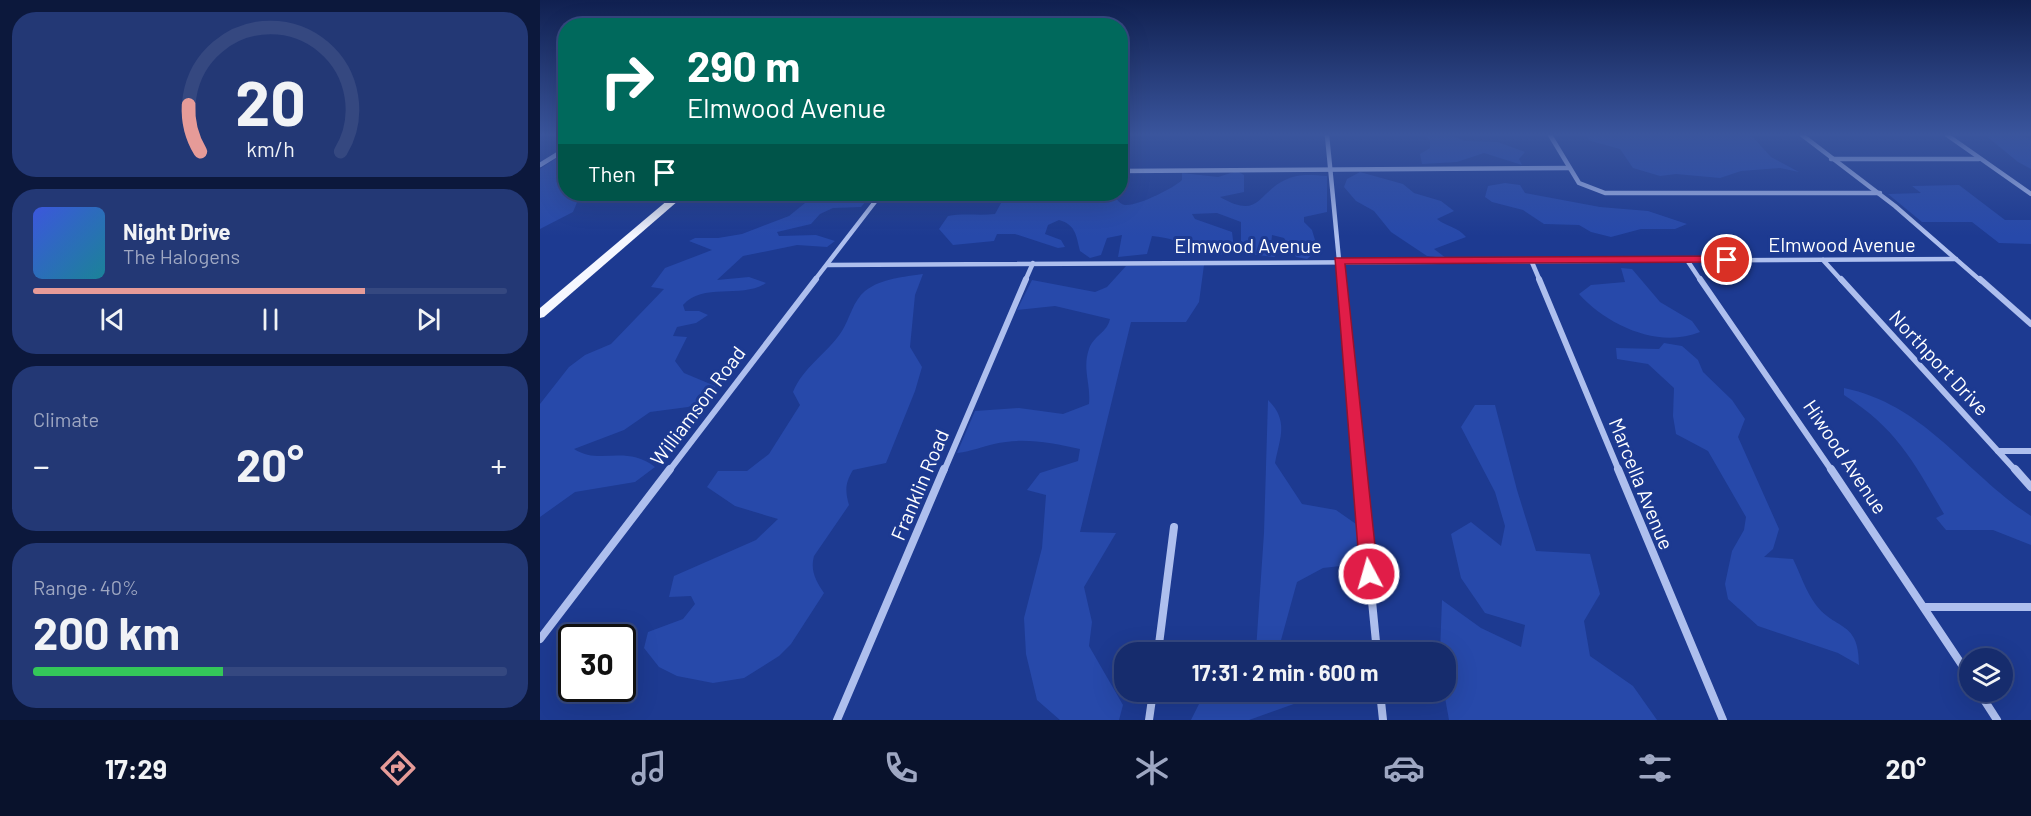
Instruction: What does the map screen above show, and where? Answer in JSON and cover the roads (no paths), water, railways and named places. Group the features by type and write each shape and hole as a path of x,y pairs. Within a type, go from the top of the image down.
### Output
{"main road":[{"path":"540,314 673,201"}],"street":[{"path":"1128,171 1497,169"},
{"path":"1569,169 1579,183 1586,187 1615,194 1880,193"},
{"path":"1844,169 1880,193 2031,324"},
{"path":"1993,169 2031,194"},
{"path":"1330,170 1376,642"},
{"name":"Williamson Road","path":"540,639 876,201"},
{"name":"Elmwood Avenue","path":"827,265 1531,260 1956,260"},
{"name":"Marcella Avenue","path":"1531,260 1723,720"},
{"name":"Hiwood Avenue","path":"1687,260 1926,607 1959,660"},
{"name":"Northport Drive","path":"1823,260 2031,487"},
{"name":"Franklin Road","path":"837,720 1033,264"},
{"path":"1998,451 2031,451"},
{"path":"1159,642 1174,527"},
{"path":"1926,607 2031,607"},
{"path":"1149,720 1152,702"},
{"path":"1381,702 1383,720"},
{"path":"1985,702 1997,720"}]}
